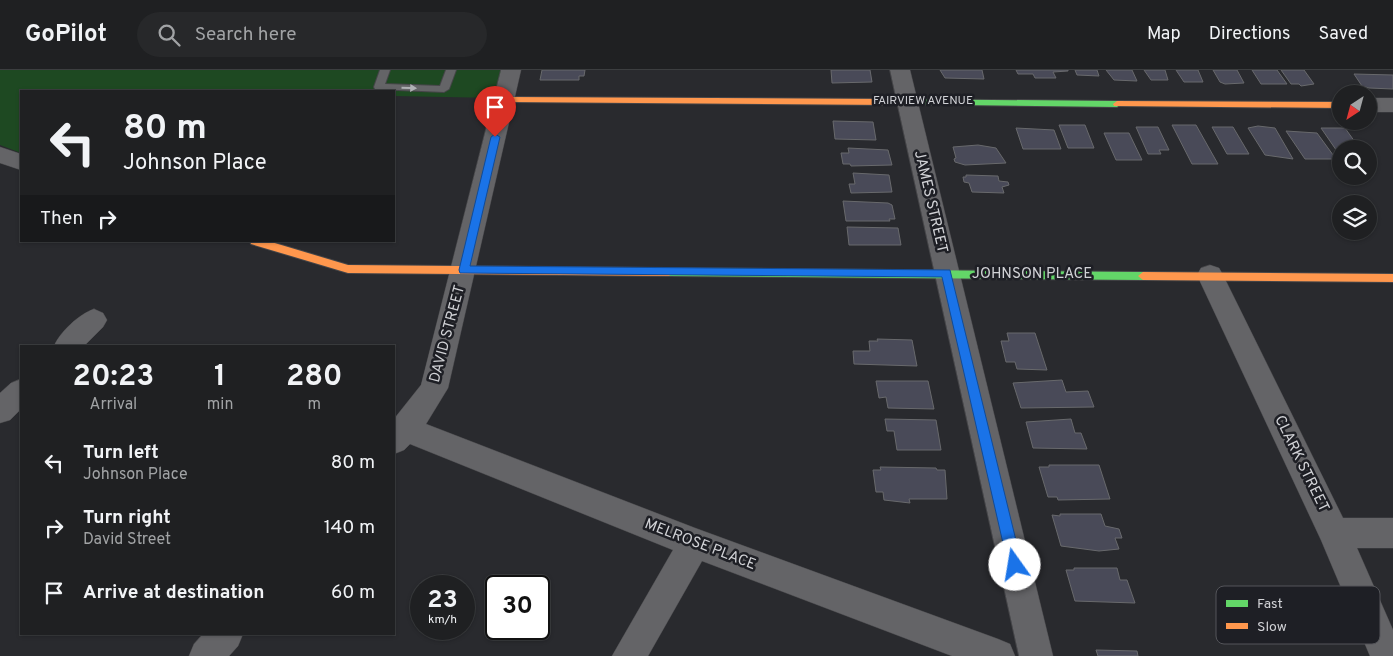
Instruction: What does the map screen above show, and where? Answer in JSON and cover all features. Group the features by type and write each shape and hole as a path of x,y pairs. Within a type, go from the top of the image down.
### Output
{"street":[{"name":"DAVID STREET","path":"399,435 434,388 511,70"},
{"name":"JAMES STREET","path":"900,70 1036,656"},
{"name":"FAIRVIEW AVENUE","path":"504,100 1332,105"},
{"path":"1378,105 1393,105"},
{"path":"0,154 20,162"},
{"name":"JOHNSON PLACE","path":"259,242 329,265 348,269 1393,278"},
{"name":"CLARK STREET","path":"1210,275 1334,532 1357,586"},
{"path":"68,345 94,320"},
{"path":"0,411 20,392"},
{"name":"MELROSE PLACE","path":"399,435 998,656"},
{"path":"1334,532 1393,533"},
{"path":"629,656 695,543"},
{"path":"206,656 225,635"},
{"name":"CLARK STREET","path":"1380,642 1386,656"}],"lane":[{"path":"385,70 379,87 444,89 451,70"}],"green space":[{"path":"0,70 502,70 496,98 395,96 395,90 20,90 20,153 0,145"}],"building":[{"path":"542,70 585,70 584,76 579,76 579,80 540,80"},
{"path":"831,70 870,70 872,82 832,83"},
{"path":"940,70 982,70 984,79 945,78"},
{"path":"1016,70 1068,71 1053,72 1056,78 1035,78 1033,74 1018,74"},
{"path":"1075,70 1097,70 1099,76 1077,75"},
{"path":"1106,70 1132,70 1137,81 1114,80"},
{"path":"1144,70 1165,70 1168,80 1151,80"},
{"path":"1176,70 1198,70 1203,82 1184,82"},
{"path":"1213,70 1237,70 1244,83 1225,84 1220,82"},
{"path":"1252,70 1277,70 1287,84 1261,84"},
{"path":"1281,70 1304,70 1314,84 1301,86 1299,84 1291,84"},
{"path":"1354,74 1393,75 1393,89 1378,88 1378,85 1361,85"},
{"path":"833,121 873,122 876,140 835,139"},
{"path":"1059,125 1085,125 1094,148 1068,148"},
{"path":"1172,125 1196,125 1218,164 1192,164"},
{"path":"1258,126 1275,128 1293,159 1265,155 1248,128"},
{"path":"1136,127 1158,127 1169,150 1159,150 1161,154 1148,154"},
{"path":"1212,127 1233,127 1249,154 1227,154"},
{"path":"1016,128 1054,130 1061,149 1023,149"},
{"path":"1321,128 1346,130 1354,140 1332,140 1332,144"},
{"path":"1286,131 1317,133 1332,154 1332,159 1305,159"},
{"path":"1104,133 1129,133 1142,160 1116,160"},
{"path":"978,145 996,148 1006,163 965,165 955,162 954,159 956,158 953,147"},
{"path":"848,148 888,150 892,165 851,166 850,164 843,164 841,153 849,153"},
{"path":"853,173 889,175 892,192 851,193 849,184 855,184"},
{"path":"966,175 998,176 999,181 1008,182 1009,185 1002,187 1004,193 972,192 969,183 964,182 963,177 966,177"},
{"path":"843,201 888,203 892,205 895,219 889,219 890,221 846,221"},
{"path":"847,227 898,228 901,245 849,245"},
{"path":"1007,333 1035,333 1047,370 1017,369 1015,362 1006,362 1001,341 1009,341"},
{"path":"877,339 912,340 917,366 854,364 853,351 870,351 869,341 878,341"},
{"path":"1062,380 1066,392 1088,391 1094,407 1021,408 1013,383"},
{"path":"876,381 928,381 934,409 888,408 886,397 879,398"},
{"path":"885,419 936,420 941,450 897,450 894,431 887,431"},
{"path":"1071,419 1075,433 1081,433 1087,449 1033,448 1026,422"},
{"path":"1049,465 1099,465 1110,499 1058,500 1057,497 1048,497 1039,467 1049,467"},
{"path":"880,467 936,468 937,470 945,470 947,499 909,499 910,503 884,500 883,492 876,492 873,470 881,470"},
{"path":"1060,514 1101,514 1105,526 1119,529 1122,538 1115,538 1119,549 1099,551 1061,546 1052,515 1060,516"},
{"path":"1074,568 1117,568 1120,580 1127,580 1135,603 1075,601 1066,570 1074,570"},
{"path":"1096,650 1137,651 1138,656 1098,656"}],"traffic: fast":[{"path":"889,102 1117,104"},
{"path":"669,272 1143,276"}],"traffic: slow":[{"path":"504,100 889,102"},
{"path":"1117,104 1332,105"},
{"path":"258,242 348,269 669,272"},
{"path":"1143,276 1393,278"}],"route":[{"path":"495,137 464,270 946,273 1015,565"}]}
